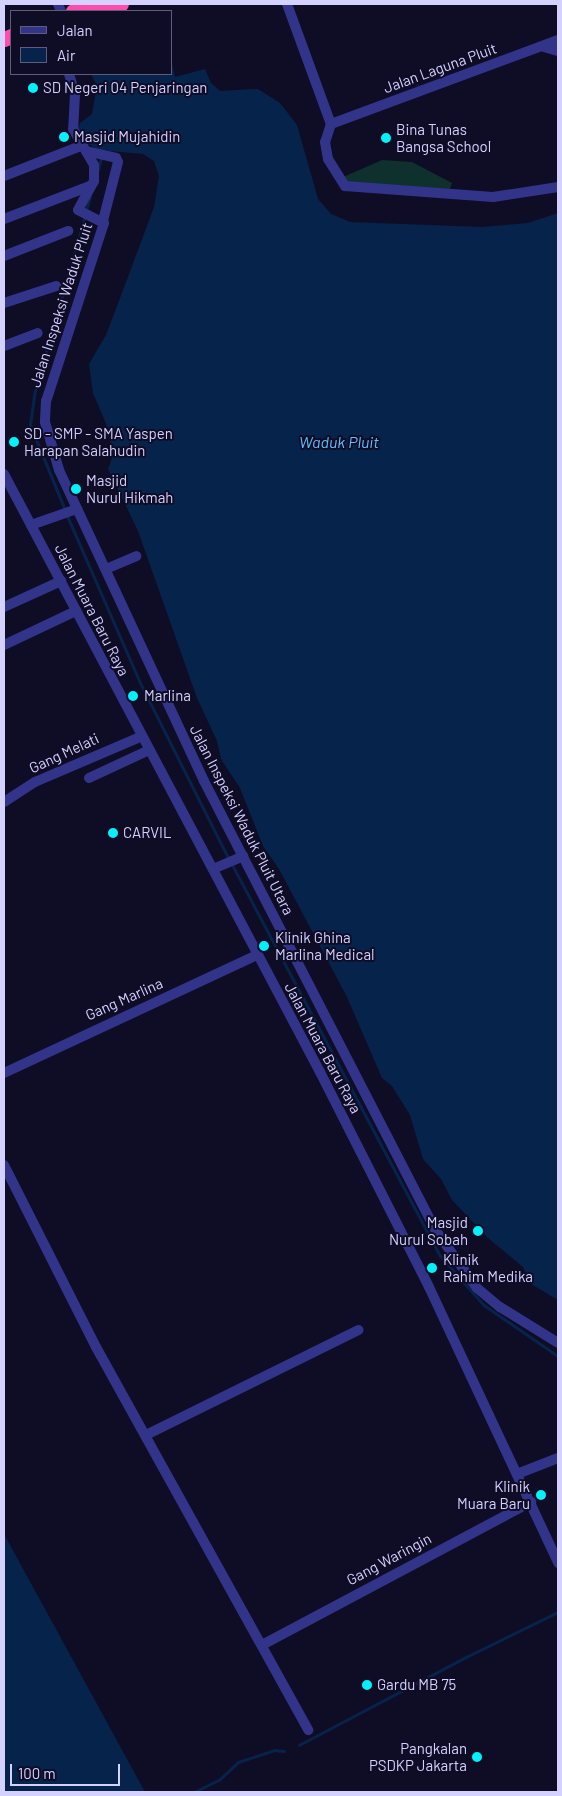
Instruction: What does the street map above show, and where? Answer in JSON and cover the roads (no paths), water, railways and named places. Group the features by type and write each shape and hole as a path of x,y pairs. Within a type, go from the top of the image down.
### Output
{"highway":[{"path":"76,10 93,4"}],"street":[{"path":"287,4 331,124 325,150 340,182 350,188 493,197 558,187"},
{"name":"Jalan Laguna Pluit","path":"331,124 544,47 558,40"},
{"path":"544,47 558,51"},
{"name":"Jalan Inspeksi Waduk Pluit","path":"69,75 75,94 73,129 94,166 94,181 78,210 103,221 87,282 46,401 45,422 50,446 77,509"},
{"path":"4,176 85,148 102,154 118,162 103,221"},
{"path":"4,219 90,186"},
{"path":"4,256 68,231"},
{"path":"4,303 56,286"},
{"path":"4,346 38,333"},
{"name":"Jalan Muara Baru Raya","path":"4,474 62,582 140,737 257,955 424,1278 558,1563"},
{"path":"31,525 77,509"},
{"name":"Jalan Inspeksi Waduk Pluit Utara","path":"77,509 106,568 162,693 243,856 436,1231 455,1260 477,1288 500,1307 558,1343"},
{"path":"106,568 136,556"},
{"path":"4,607 62,582"},
{"path":"4,645 76,611"},
{"name":"Gang Melati","path":"4,802 35,782 140,737"},
{"path":"89,778 147,750"},
{"path":"212,869 243,856"},
{"name":"Gang Marlina","path":"4,1073 257,955"},
{"path":"4,1165 96,1347 308,1730"},
{"path":"146,1436 358,1330"},
{"path":"517,1474 558,1458"},
{"name":"Gang Waringin","path":"262,1645 530,1502"}],"water":[{"name":"Waduk Pluit","path":"172,64 175,77 205,69 211,83 220,91 258,89 280,103 297,125 318,199 331,214 350,222 482,227 528,223 558,213 558,1300 531,1284 523,1267 488,1238 452,1200 441,1179 423,1159 410,1115 392,1086 382,1078 347,997 279,869 263,846 240,788 221,759 217,741 197,698 138,531 108,469 113,455 107,426 93,393 89,364 106,335 131,269 154,207 159,176 154,161 143,154 99,150 82,141 76,132 80,123 92,114 97,86 92,75 172,75"},
{"path":"4,1534 145,1792 4,1792"}],"waterway":[{"path":"98,170 101,158"},
{"path":"86,210 90,197"},
{"path":"64,508 30,425 35,391 85,216"},
{"path":"68,517 140,682 228,857"},
{"path":"232,864 440,1255 484,1305 558,1356"},
{"path":"299,1745 466,1657 558,1612"},
{"path":"194,1792 219,1780 238,1762 274,1750 284,1751"}],"place":[{"name":"SD Negeri 04 Penjaringan","path":"33,88"},
{"name":"Masjid Mujahidin","path":"64,137"},
{"name":"Bina Tunas Bangsa School","path":"386,138"},
{"name":"SD - SMP - SMA Yaspen Harapan Salahudin","path":"14,442"},
{"name":"Masjid Nurul Hikmah","path":"76,489"},
{"name":"Marlina","path":"133,696"},
{"name":"CARVIL","path":"113,833"},
{"name":"Klinik Ghina Marlina Medical","path":"264,946"},
{"name":"Masjid Nurul Sobah","path":"478,1231"},
{"name":"Klinik Rahim Medika","path":"432,1268"},
{"name":"Klinik Muara Baru","path":"541,1495"},
{"name":"Gardu MB 75","path":"367,1685"},
{"name":"Pangkalan PSDKP Jakarta","path":"477,1757"}]}
